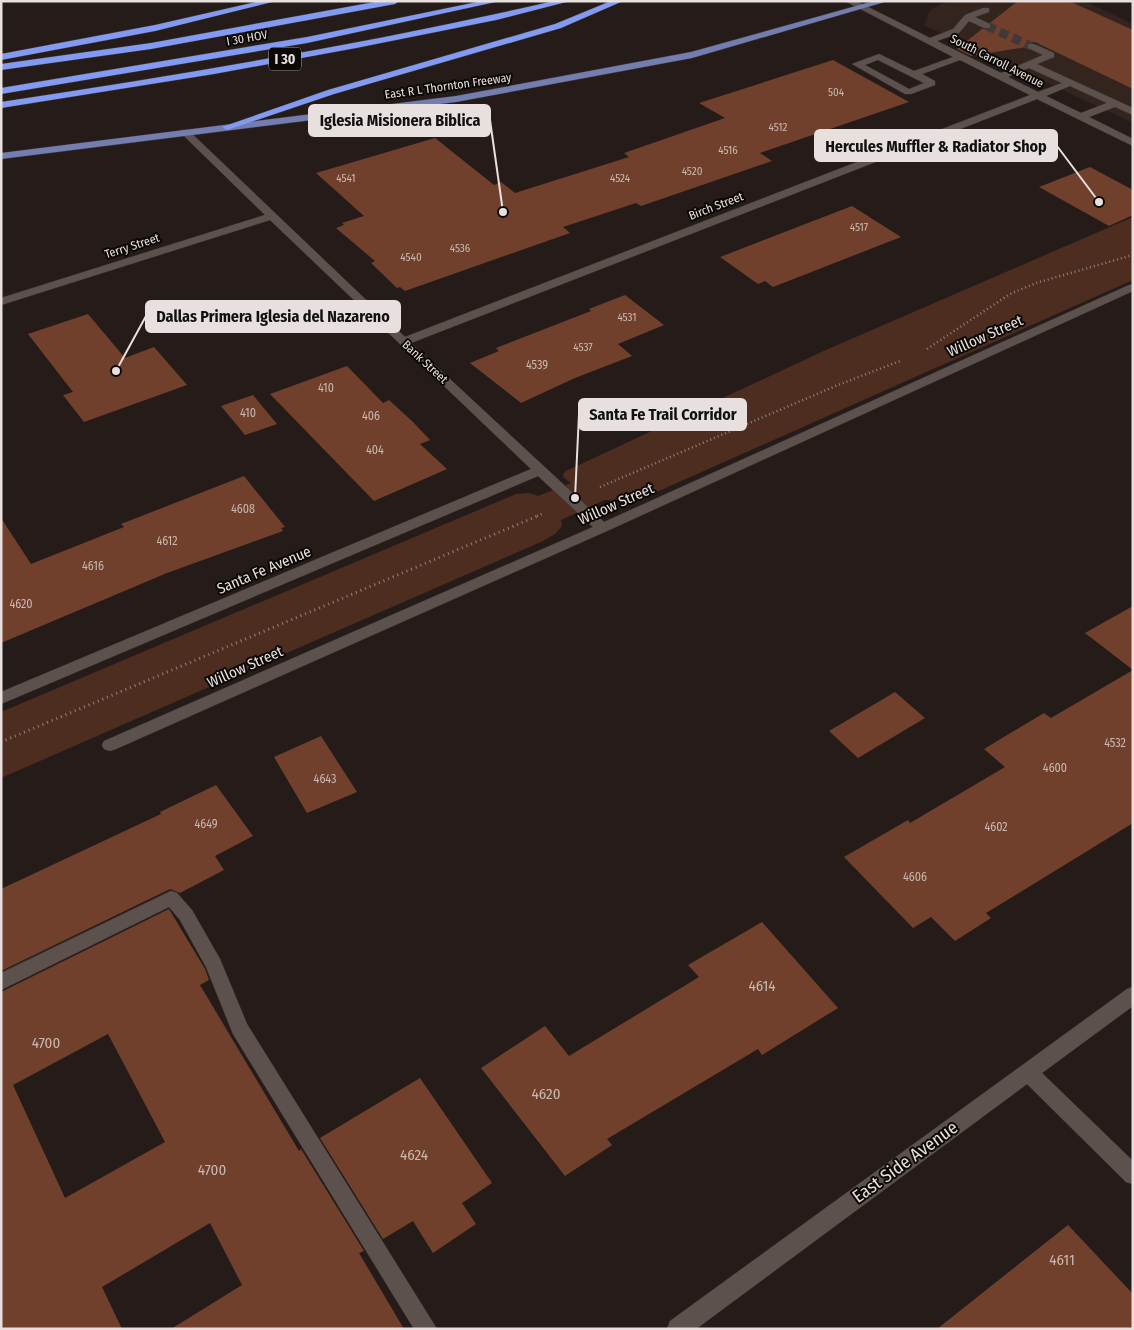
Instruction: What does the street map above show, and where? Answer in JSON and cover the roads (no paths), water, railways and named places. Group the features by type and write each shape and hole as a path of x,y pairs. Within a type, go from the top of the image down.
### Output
{"highway":[{"path":"1,57 155,28 272,1"},
{"name":"I 30","path":"1,66 152,46 395,1"},
{"name":"I 30 HOV","path":"1,84 263,42 466,1"},
{"name":"I 30 HOV","path":"1,91 289,44 496,1"},
{"name":"I 30","path":"1,105 184,77 370,44 566,1"},
{"path":"228,127 331,92 558,26 619,1"}],"main road":[{"path":"863,8 884,1"},
{"name":"East R L Thornton Freeway","path":"1,156 456,99 600,74 692,55 863,8"}],"street":[{"name":"South Carroll Avenue","path":"849,1 1133,143"},
{"path":"930,41 956,31 968,16 986,10"},
{"path":"968,16 987,26"},
{"path":"1000,77 1051,55 1030,46"},
{"path":"914,74 932,84 908,92 857,64 879,56 914,74 961,57"},
{"path":"1029,64 1133,112"},
{"name":"Birch Street","path":"403,342 1070,83"},
{"path":"1081,117 1114,104"},
{"name":"Bank Street","path":"185,132 403,342 602,528"},
{"name":"Terry Street","path":"1,302 271,216"},
{"name":"Willow Street","path":"110,745 602,528 1133,287"},
{"name":"Santa Fe Avenue","path":"1,698 540,470"},
{"path":"1,982 171,898 186,915 214,964 240,1028 426,1329"},
{"name":"East Side Avenue","path":"678,1329 1133,995"},
{"path":"1028,1072 1133,1175"}],"tunnel":[{"path":"987,26 1031,46"}],"place":[{"name":"Hercules Muffler & Radiator Shop","path":"1099,202"},
{"name":"Iglesia Misionera Biblica","path":"503,212"},
{"name":"Dallas Primera Iglesia del Nazareno","path":"116,371"},
{"name":"Santa Fe Trail Corridor","path":"575,498"}]}
